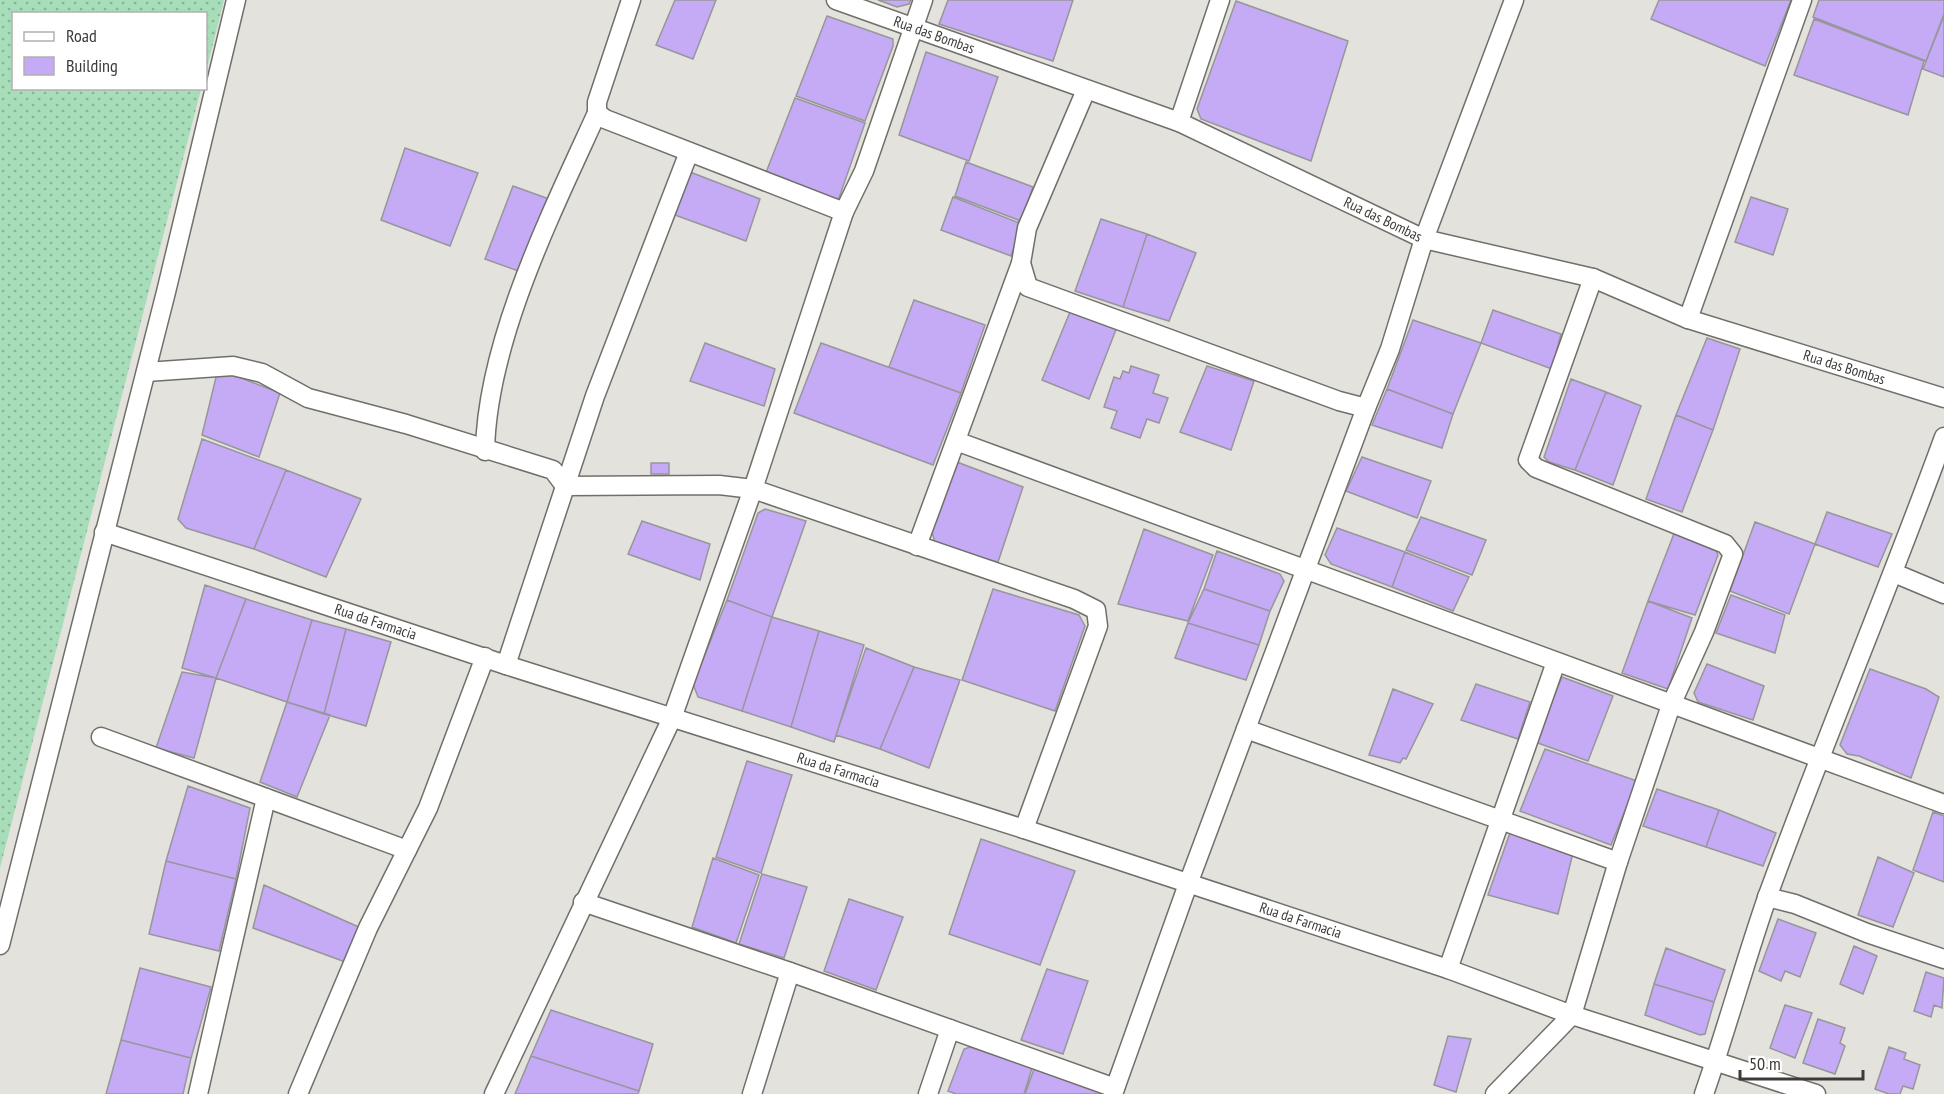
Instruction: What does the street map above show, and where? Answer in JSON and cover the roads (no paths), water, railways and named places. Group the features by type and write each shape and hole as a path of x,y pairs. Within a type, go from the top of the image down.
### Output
{"street":[{"path":"0,945 146,372 236,0"},
{"path":"486,450 486,424 496,372 519,294 549,219 597,113 597,102 631,0"},
{"name":"Rua das Bombas","path":"836,0 1179,122 1424,239 1593,278 1689,319 1944,398"},
{"path":"494,1094 672,718 753,489 844,212 864,171 923,0"},
{"path":"1179,122 1221,0"},
{"path":"583,902 790,972 1114,1091 1188,884 1390,349 1424,239 1514,0"},
{"path":"1689,319 1802,0"},
{"path":"917,546 1021,263 1027,228 1086,90"},
{"path":"597,113 605,119 844,212"},
{"path":"506,665 599,385 689,152"},
{"path":"1021,263 1028,287 1339,401 1366,408"},
{"path":"1495,1094 1572,1015 1618,862 1671,705 1704,632 1733,554 1725,544 1536,468 1528,460 1593,278"},
{"path":"146,372 233,366 262,373 308,398 406,424 553,470 565,486"},
{"path":"1704,1094 1767,897 1894,573 1944,437"},
{"path":"956,441 1819,760 1944,804"},
{"path":"565,486 719,485 753,489 1074,599 1096,610 1098,626 1024,829"},
{"name":"Rua da Farmacia","path":"104,532 506,665 1024,829 1448,969 1572,1015 1716,1059"},
{"path":"1894,573 1944,594"},
{"path":"298,1094 369,928 428,808 485,657"},
{"path":"1448,969 1503,820 1556,662"},
{"path":"1246,729 1618,862"},
{"path":"102,737 407,850"},
{"path":"198,1094 266,798"},
{"path":"1767,897 1795,904 1867,933 1944,959"},
{"path":"752,1094 790,972"},
{"path":"928,1094 950,1029"},
{"path":"1716,1059 1816,1094"}]}
